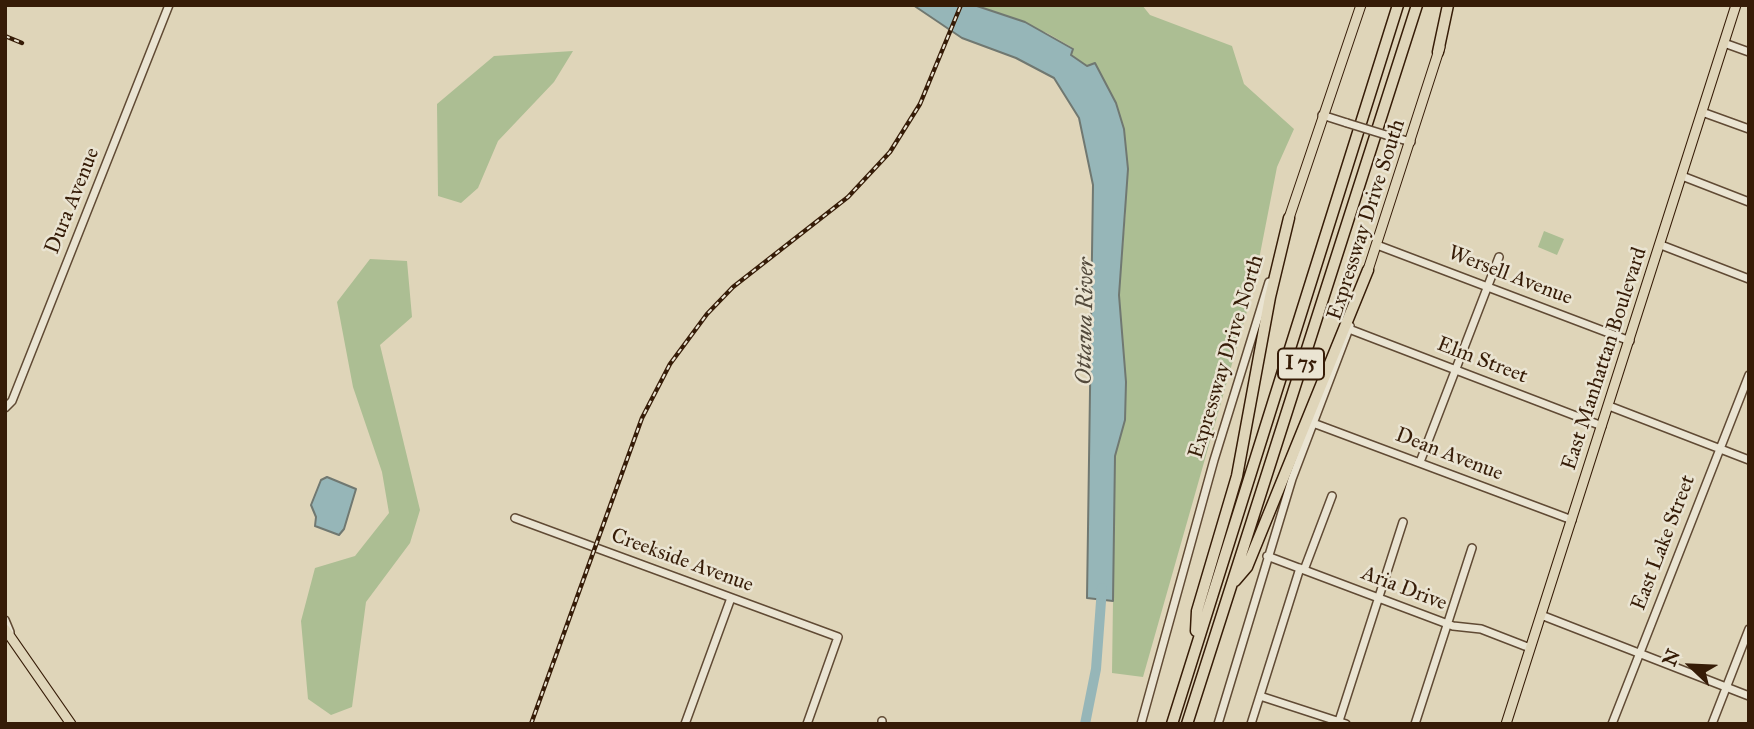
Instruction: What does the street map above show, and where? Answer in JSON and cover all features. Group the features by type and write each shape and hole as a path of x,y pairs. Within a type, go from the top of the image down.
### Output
{"highway":[{"name":"I 75","path":"1172,724 1398,5"},
{"name":"I 75","path":"1187,724 1417,5"},
{"path":"1438,52 1450,5"},
{"path":"1196,646 1197,611 1237,476 1267,310 1289,218"},
{"path":"1231,586 1247,566 1368,270"}],"main road":[{"name":"Expressway Drive North","path":"1289,218 1361,5"},
{"name":"East Manhattan Boulevard","path":"1506,724 1736,5"},
{"name":"Expressway Drive South","path":"1368,270 1438,52"},
{"path":"8,631 71,724"}],"street":[{"name":"Dura Avenue","path":"5,408 12,401 169,5"},
{"path":"1724,43 1749,52"},
{"path":"1702,111 1749,129"},
{"path":"1322,115 1411,142"},
{"path":"1682,176 1749,202"},
{"name":"Expressway Drive North","path":"1141,724 1214,460 1289,218"},
{"name":"Wersell Avenue","path":"1377,245 1630,341"},
{"path":"1661,245 1749,279"},
{"path":"1420,463 1499,257"},
{"name":"Expressway Drive South","path":"1217,724 1267,556 1368,270"},
{"name":"Elm Street","path":"1349,329 1602,426"},
{"name":"East Lake Street","path":"1612,724 1749,374"},
{"path":"1609,406 1749,460"},
{"name":"Dean Avenue","path":"1313,423 1572,520"},
{"path":"1251,724 1302,569 1332,496"},
{"name":"Creekside Avenue","path":"515,518 838,637 807,724"},
{"path":"1260,696 1341,723 1403,522"},
{"path":"1415,724 1472,548"},
{"name":"Aria Drive","path":"1267,556 1447,624 1482,629 1530,648"},
{"path":"685,724 731,598"},
{"path":"1541,615 1749,696"},
{"path":"5,620 8,631"},
{"path":"1712,724 1749,629"}],"green space":[{"path":"974,5 1142,5 1150,15 1232,46 1244,84 1294,129 1277,167 1253,290 1143,677 1112,673 1115,456 1125,420 1126,382 1119,295 1126,209 1087,66 1071,55 1073,48 1047,33"},
{"path":"573,51 554,82 498,141 478,188 461,203 438,196 437,104 494,56"},
{"path":"1544,231 1564,239 1557,255 1538,247"},
{"path":"370,259 407,261 412,317 380,345 420,510 410,543 366,602 352,707 331,715 308,699 301,621 315,568 355,556 389,513 382,472 353,387 337,302"}],"water":[{"path":"913,5 974,5 1025,22 1073,49 1071,55 1087,66 1095,63 1116,103 1124,129 1128,169 1119,295 1126,382 1125,420 1115,456 1113,601 1087,598 1093,185 1079,118 1054,78 1016,58 962,38"},
{"path":"327,477 356,489 344,529 339,535 315,526 316,517 311,505 321,480"}],"waterway":[{"name":"Ottawa River","path":"1085,724 1096,669 1102,588"}],"railway":[{"path":"531,724 642,418 670,364 707,314 733,287 848,197 890,152 920,104 961,5"},
{"path":"5,36 22,43"}]}
